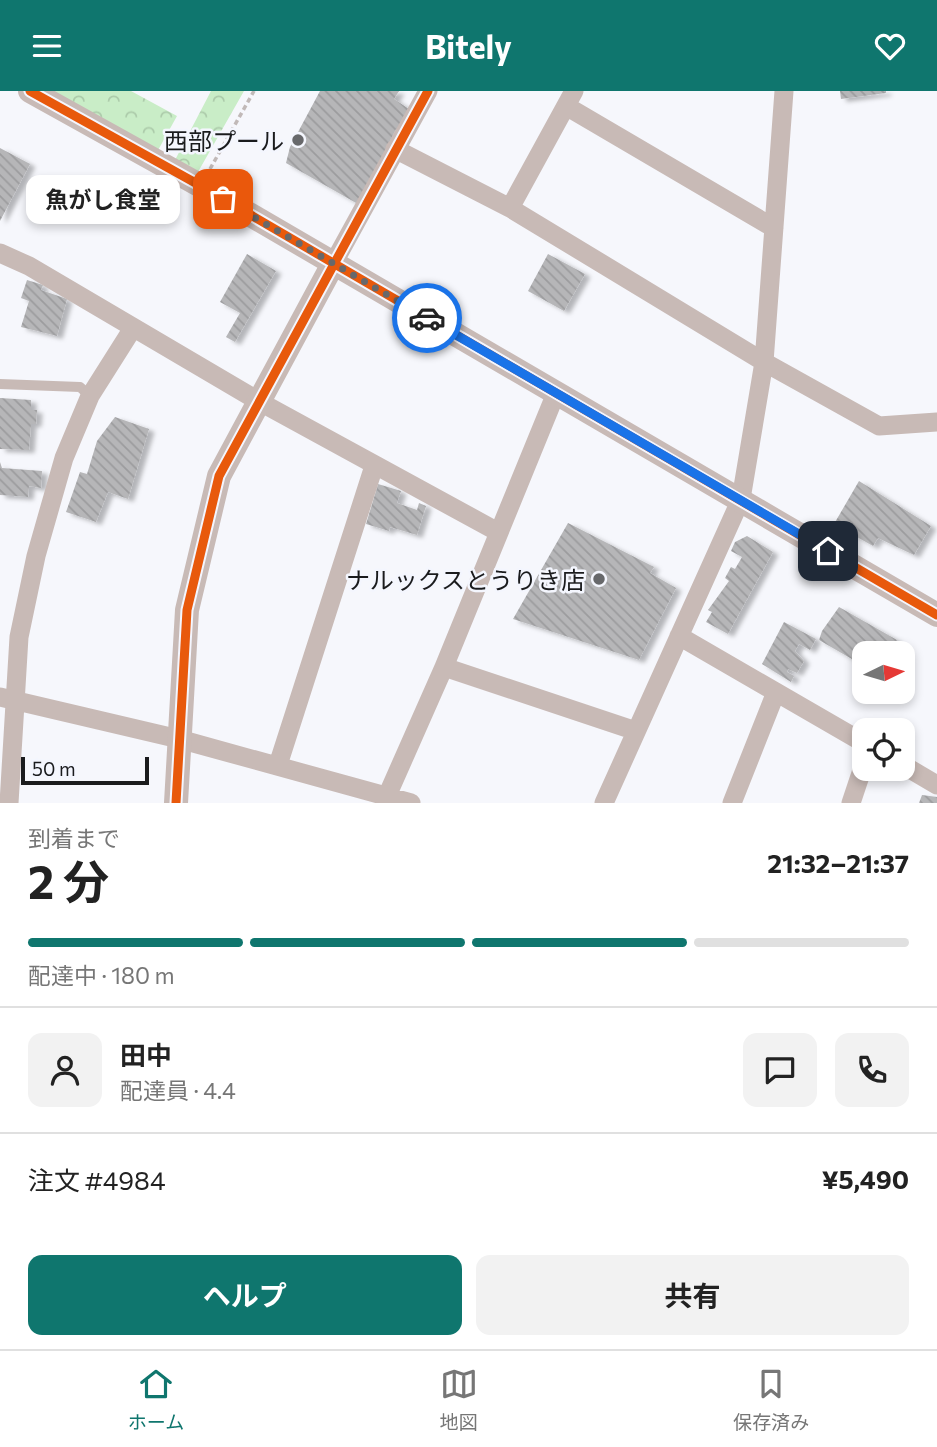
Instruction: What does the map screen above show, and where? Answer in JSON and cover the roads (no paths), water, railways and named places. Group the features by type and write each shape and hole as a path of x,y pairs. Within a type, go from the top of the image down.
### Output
{"street":[{"path":"30,91 201,186 937,615"},
{"path":"176,803 187,610 219,476 428,91"},
{"path":"604,803 741,499 764,362 783,91"},
{"path":"510,208 570,99 774,228"},
{"path":"395,149 510,208 764,362 879,426 937,422"},
{"path":"0,253 29,266 374,466 498,532"},
{"path":"9,803 7,699 36,556 64,458 90,396 133,328"},
{"path":"387,796 444,667 556,393"},
{"path":"278,765 374,466"},
{"path":"679,636 852,736"},
{"path":"444,667 636,731"},
{"path":"733,803 776,692"},
{"path":"7,699 179,739 411,803"},
{"path":"915,772 937,785"},
{"path":"851,803 858,781"}],"lane":[{"path":"0,384 80,387 90,396"}],"place":[{"name":"西部プール","path":"298,140"},
{"name":"魚がし食堂","path":"223,199"},
{"name":"ナルックスとうりき店","path":"599,579"}]}
